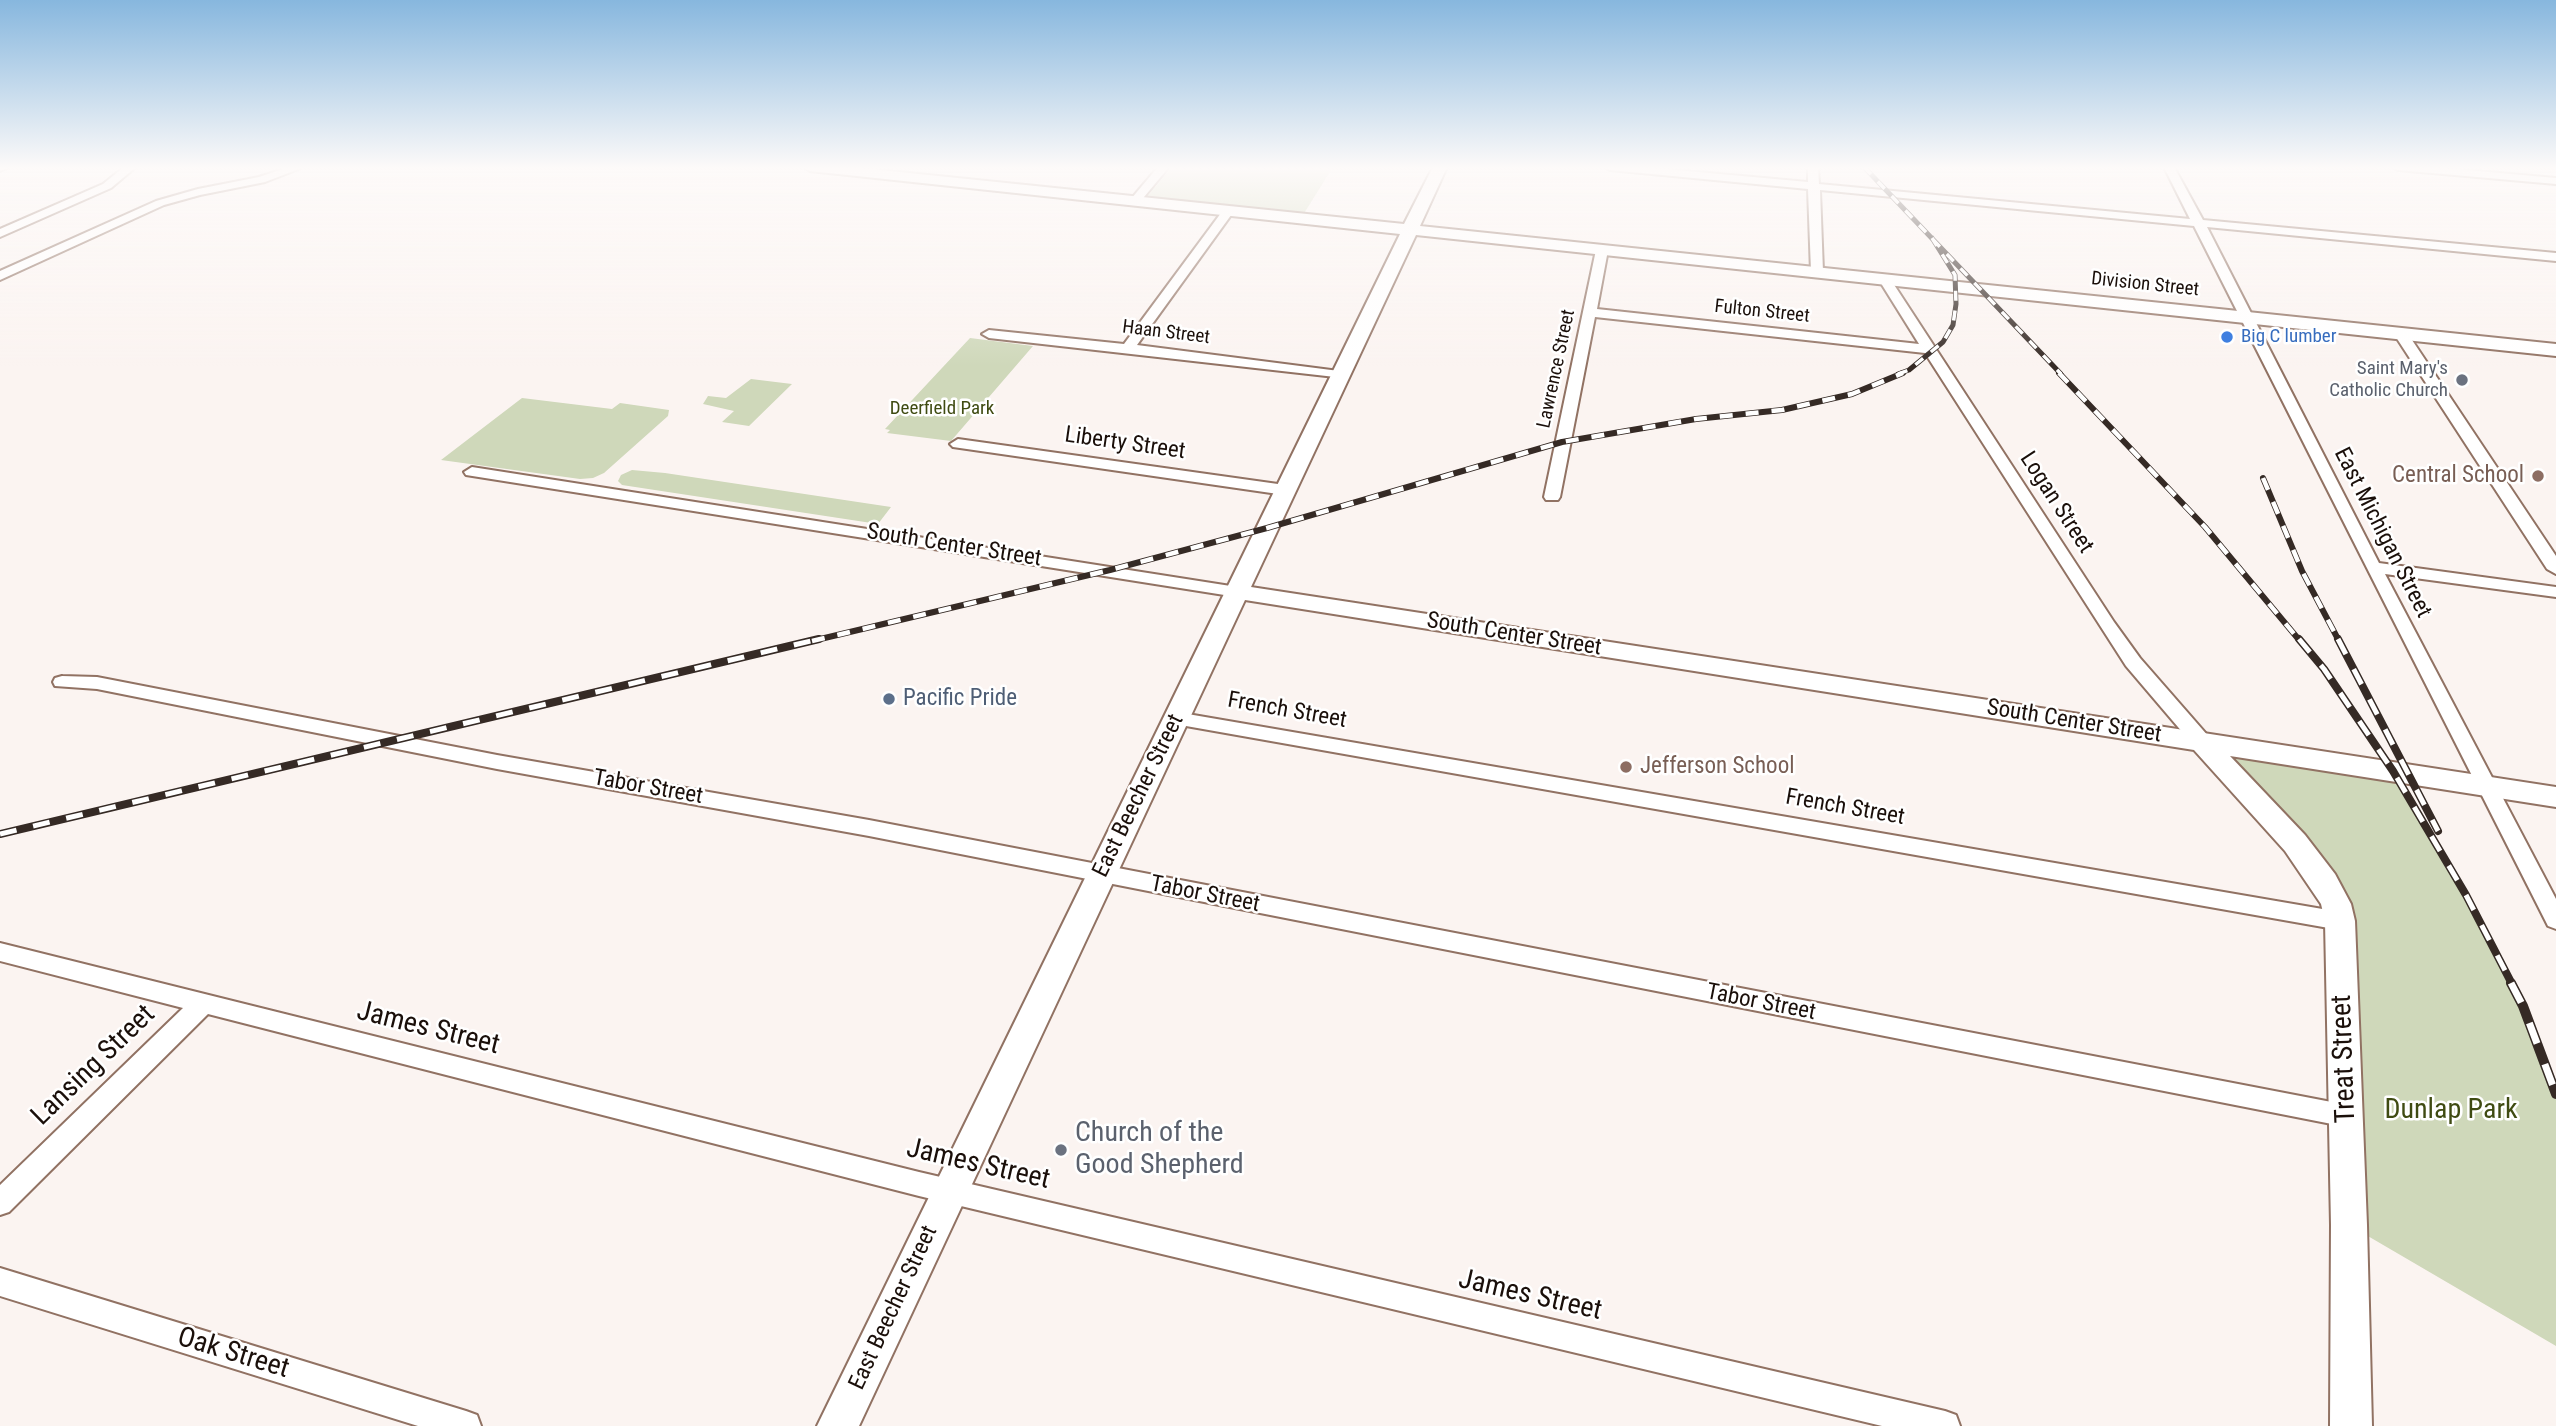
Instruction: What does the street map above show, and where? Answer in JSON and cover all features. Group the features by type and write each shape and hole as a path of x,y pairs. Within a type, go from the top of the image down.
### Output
{"street":[{"path":"0,276 93,234"},
{"path":"1128,348 1212,234"},
{"name":"East Beecher Street","path":"838,1426 1408,234"},
{"name":"Division Street","path":"1444,234 2556,350"},
{"path":"1815,234 1817,272"},
{"name":"East Michigan Street","path":"2204,234 2556,920"},
{"path":"2309,234 2556,257"},
{"name":"Lawrence Street","path":"1552,497 1602,250"},
{"name":"Logan Street","path":"1885,280 2114,634 2147,679 2202,742"},
{"name":"Fulton Street","path":"1589,312 1930,349"},
{"name":"Haan Street","path":"989,334 1128,348 1339,376"},
{"path":"2401,334 2556,569"},
{"name":"Liberty Street","path":"958,444 1285,490"},
{"name":"South Center Street","path":"472,472 2556,797"},
{"path":"2373,567 2556,592"},
{"name":"Tabor Street","path":"62,682 97,683 497,762 916,837 2347,1116"},
{"name":"French Street","path":"1176,718 2340,921"},
{"name":"Treat Street","path":"2202,742 2295,843 2324,882 2336,904 2340,921 2347,1116 2351,1426"},
{"name":"James Street","path":"0,952 949,1191 1945,1426"},
{"name":"Lansing Street","path":"0,1203 203,1004"},
{"name":"Oak Street","path":"0,1282 466,1426"}],"green space":[{"name":"Deerfield Park","path":"970,338 1033,346 951,441 887,433 890,430 885,429"},
{"path":"751,379 792,384 749,426 722,422 734,411 703,404 708,396 726,398"},
{"path":"522,398 612,409 620,403 669,410 668,416 604,473 593,478 580,479 441,460"},
{"path":"632,470 891,507 878,524 622,485 618,481 621,475"},
{"name":"Dunlap Park","path":"2234,747 2393,771 2466,895 2523,1006 2556,1094 2556,1346 2349,1225 2340,921 2216,758"}],"railway":[{"path":"1927,234 1933,239"},
{"path":"1898,374 1909,370 1943,342 1953,325 1956,304 1955,275 1933,239"},
{"path":"1933,239 2061,374"},
{"path":"812,641 1110,570 1267,528 1562,442 1696,419 1782,410 1852,394 1903,373"},
{"path":"2059,373 2205,527 2300,641"},
{"path":"2263,478 2302,571 2339,641"},
{"path":"0,834 819,639"},
{"path":"2299,639 2324,669 2393,771 2466,895 2512,984"},
{"path":"2338,639 2438,831"},
{"path":"2511,983 2523,1006 2556,1094"}],"place":[{"name":"Big C lumber","path":"2227,337"},
{"name":"Saint Mary's Catholic Church","path":"2462,380"},
{"name":"Central School","path":"2538,476"},
{"name":"Pacific Pride","path":"889,699"},
{"name":"Jefferson School","path":"1626,767"},
{"name":"Church of the Good Shepherd","path":"1061,1150"}]}
